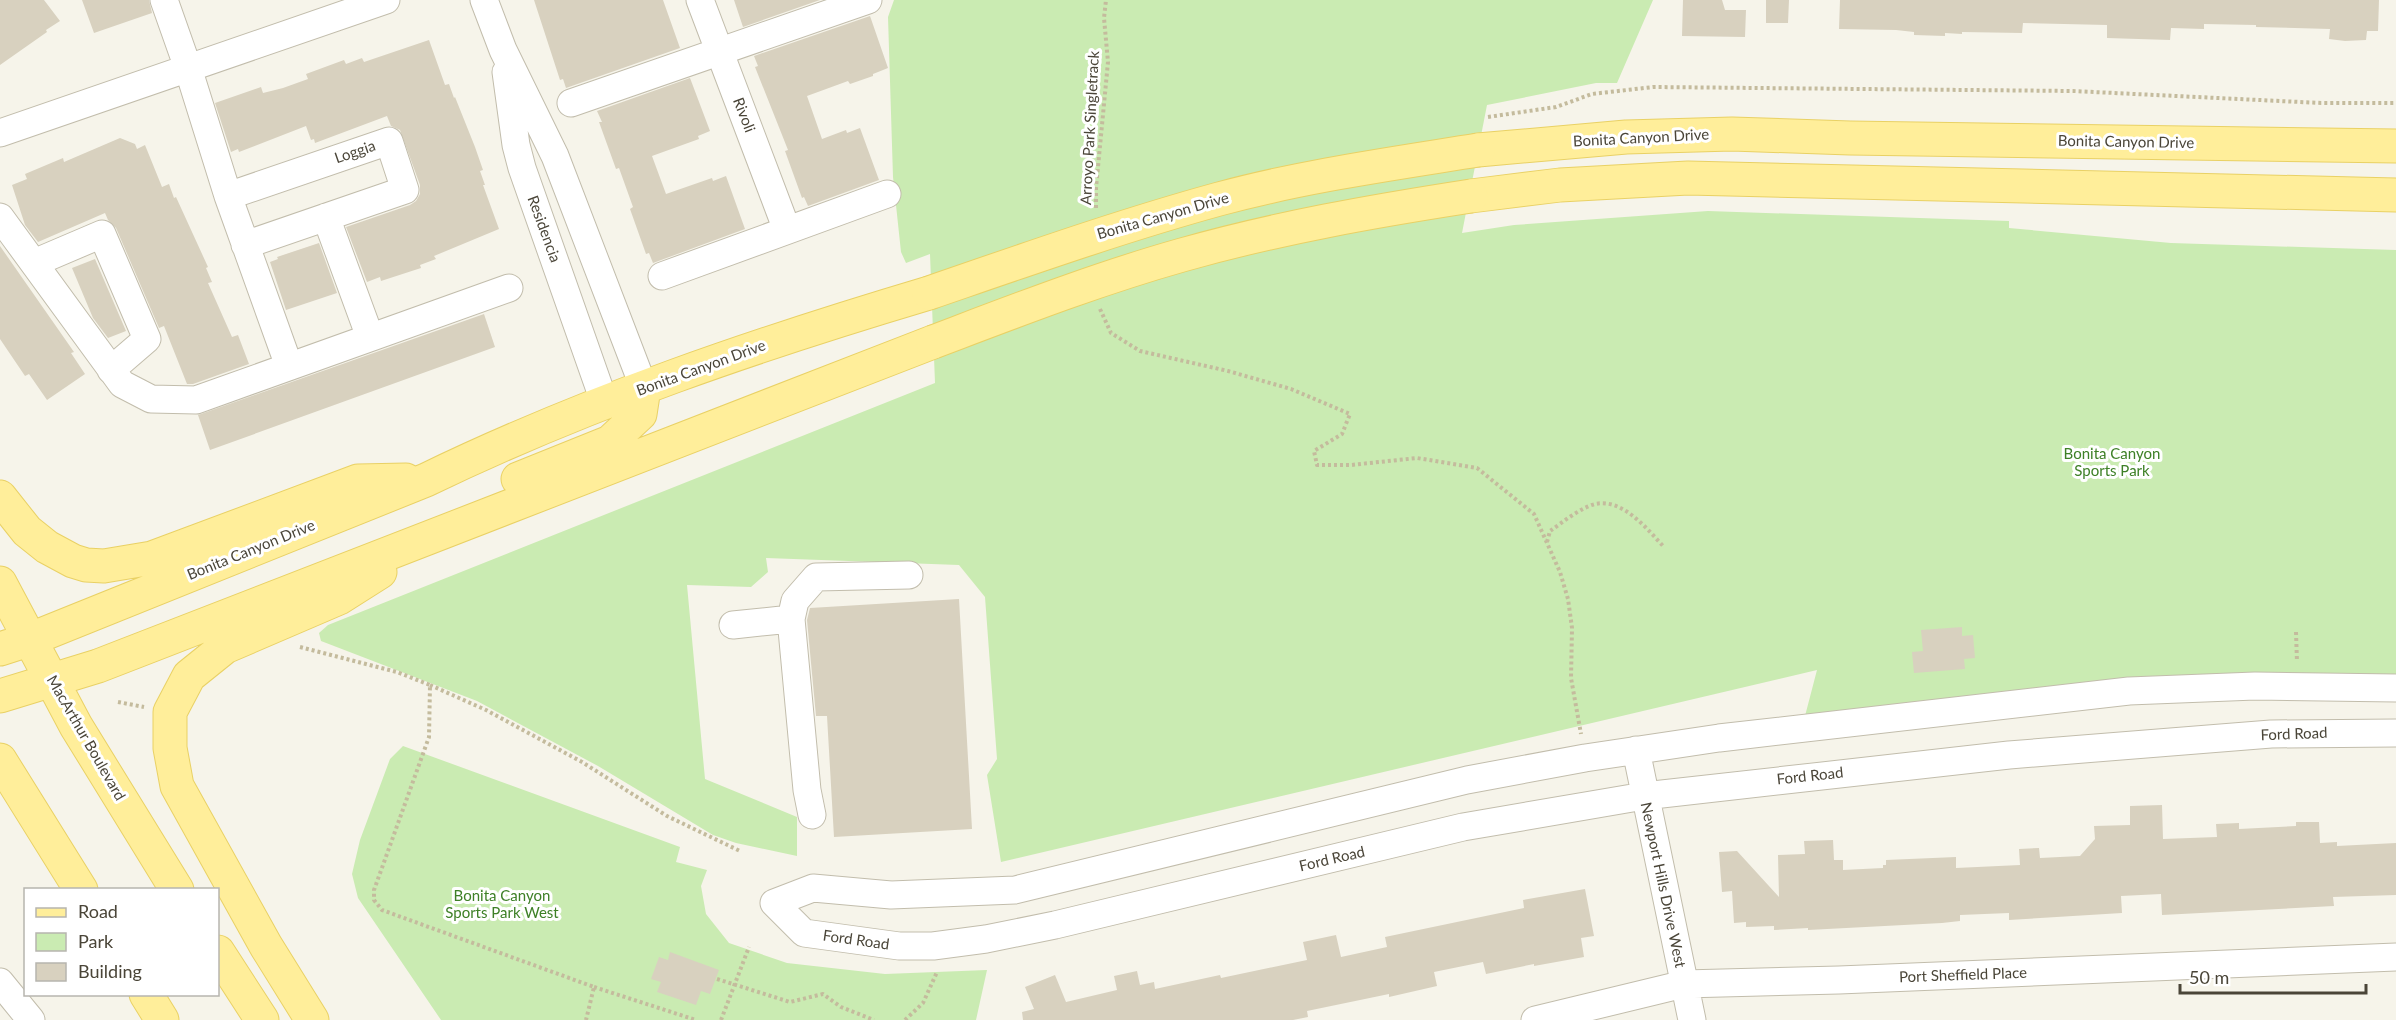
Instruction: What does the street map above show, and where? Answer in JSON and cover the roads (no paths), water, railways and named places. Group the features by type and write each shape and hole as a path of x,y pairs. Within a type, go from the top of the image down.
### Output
{"main road":[{"name":"Bonita Canyon Drive","path":"0,650 426,480 483,452 644,388 797,332 929,293 1091,237 1220,199 1340,172 1478,150 1626,137 1732,134 1850,138 2396,146"},
{"path":"0,696 99,666 1070,291 1182,255 1294,227 1471,196 1560,185 1688,178 2396,195"},
{"path":"312,1020 266,946 177,786 170,748 170,712 189,676 225,648 339,598 453,529 487,492 610,442 640,414 644,388"},
{"path":"0,497 27,531 54,552 80,563 104,566 152,558 358,481 426,480"},
{"name":"MacArthur Boulevard","path":"0,583 76,726 176,888"},
{"path":"0,760 80,888"},
{"path":"219,954 262,1020"},
{"path":"147,996 162,1020"}],"street":[{"path":"164,0 228,196 289,366"},
{"path":"0,133 386,0"},
{"name":"Residencia","path":"484,0 503,50 555,156 644,388"},
{"name":"Rivoli","path":"700,0 787,230"},
{"path":"571,103 867,0"},
{"name":"Residencia","path":"503,50 516,145 605,404"},
{"name":"Loggia","path":"228,196 389,141 405,190 246,245"},
{"path":"662,276 887,194"},
{"path":"537,207 569,195"},
{"path":"0,217 122,384 151,399 196,400 509,288"},
{"path":"326,217 370,337"},
{"path":"34,263 102,234 147,339 111,370"},
{"path":"812,815 807,790 791,619 795,601 816,577 909,575"},
{"path":"733,625 791,619"},
{"name":"Ford Road","path":"2396,688 2255,686 2130,691 1803,728 1635,750 1467,780 1015,890 891,895 813,888 774,903 804,933 899,946 933,946 986,939 1055,925 1462,827 1644,795 2009,755 2271,734 2396,733"},
{"name":"Newport Hills Drive West","path":"1635,750 1692,1020"},
{"name":"Port Sheffield Place","path":"1535,1020 1684,984 1839,980 2396,957"},
{"path":"0,982 31,1020"}],"park label":[{"name":"Bonita Canyon Sports Park","path":"2112,462"},
{"name":"Bonita Canyon Sports Park West","path":"502,904"}]}
